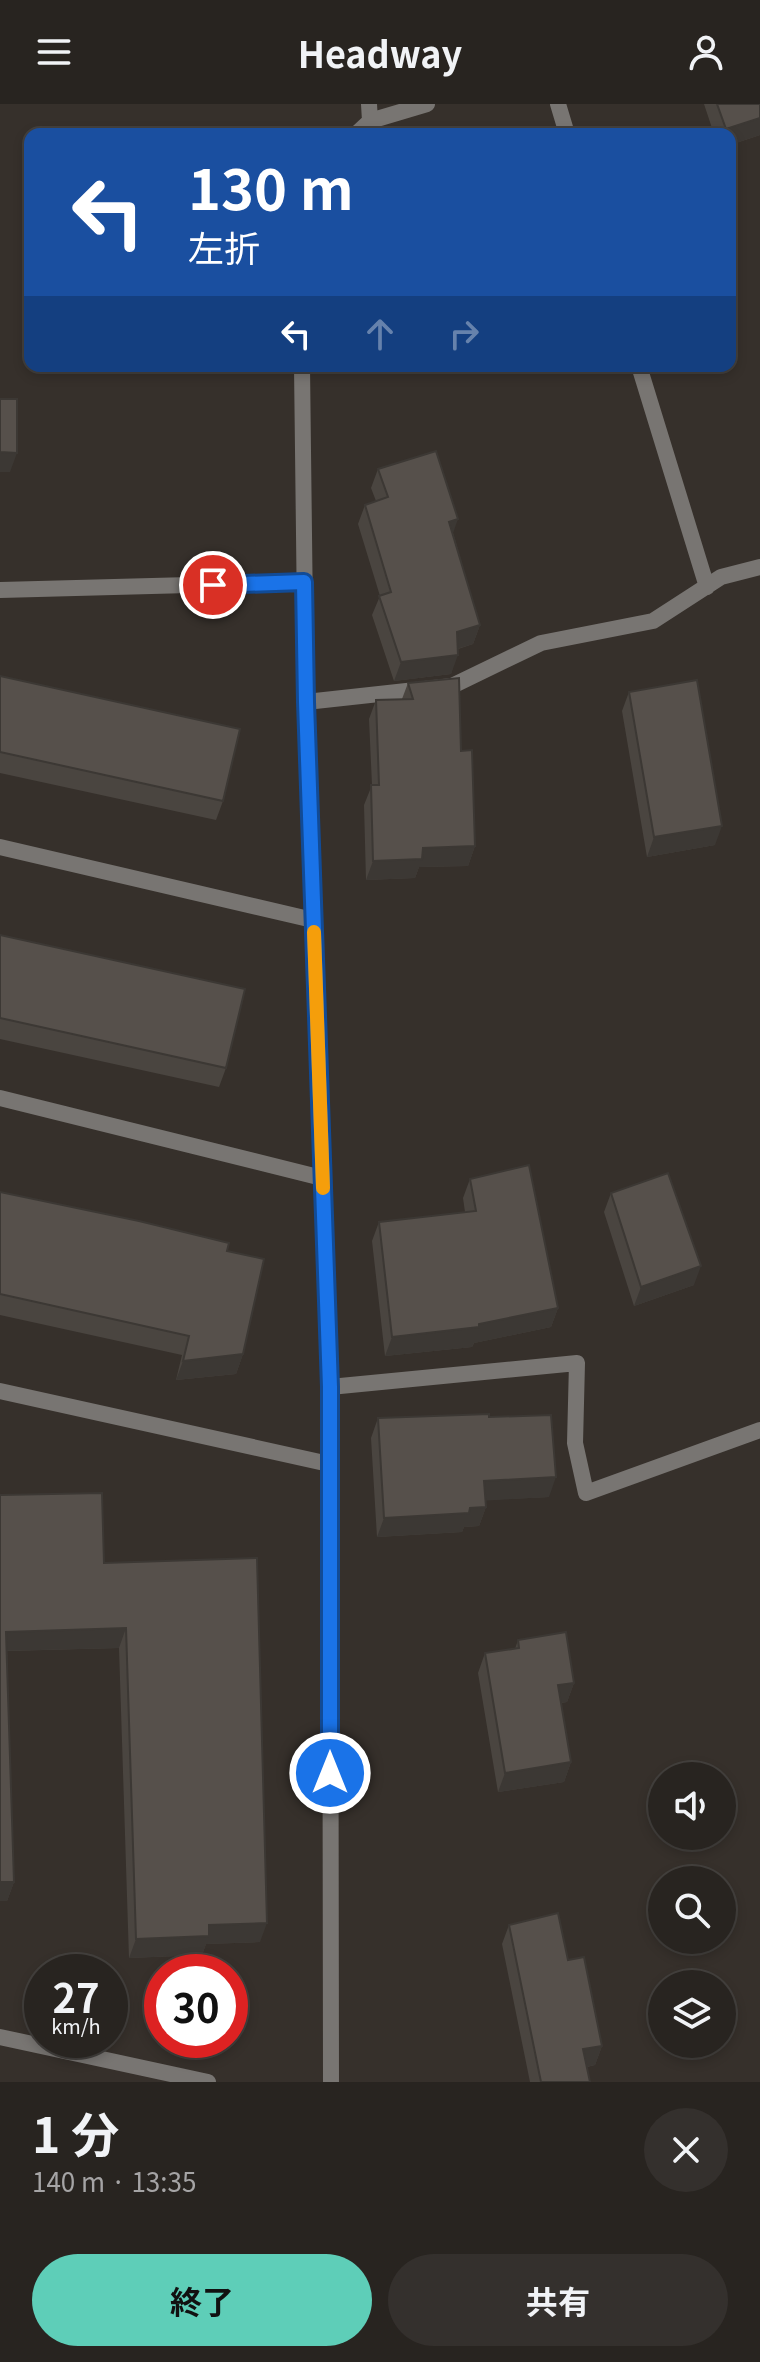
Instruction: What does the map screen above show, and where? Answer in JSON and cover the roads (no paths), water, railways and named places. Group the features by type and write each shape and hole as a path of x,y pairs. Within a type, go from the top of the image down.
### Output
{"street":[{"path":"369,112 427,104"},
{"path":"558,104 565,128"},
{"path":"302,372 306,702 330,1387 331,2082"},
{"path":"641,372 707,587"},
{"path":"306,702 452,686 541,643 653,621 721,577 760,567"},
{"path":"0,590 304,582"},
{"path":"0,847 313,920"},
{"path":"0,1098 322,1178"},
{"path":"330,1387 577,1363 575,1443 586,1493 760,1430"},
{"path":"0,1391 329,1464"},
{"path":"0,2037 208,2082"}]}
